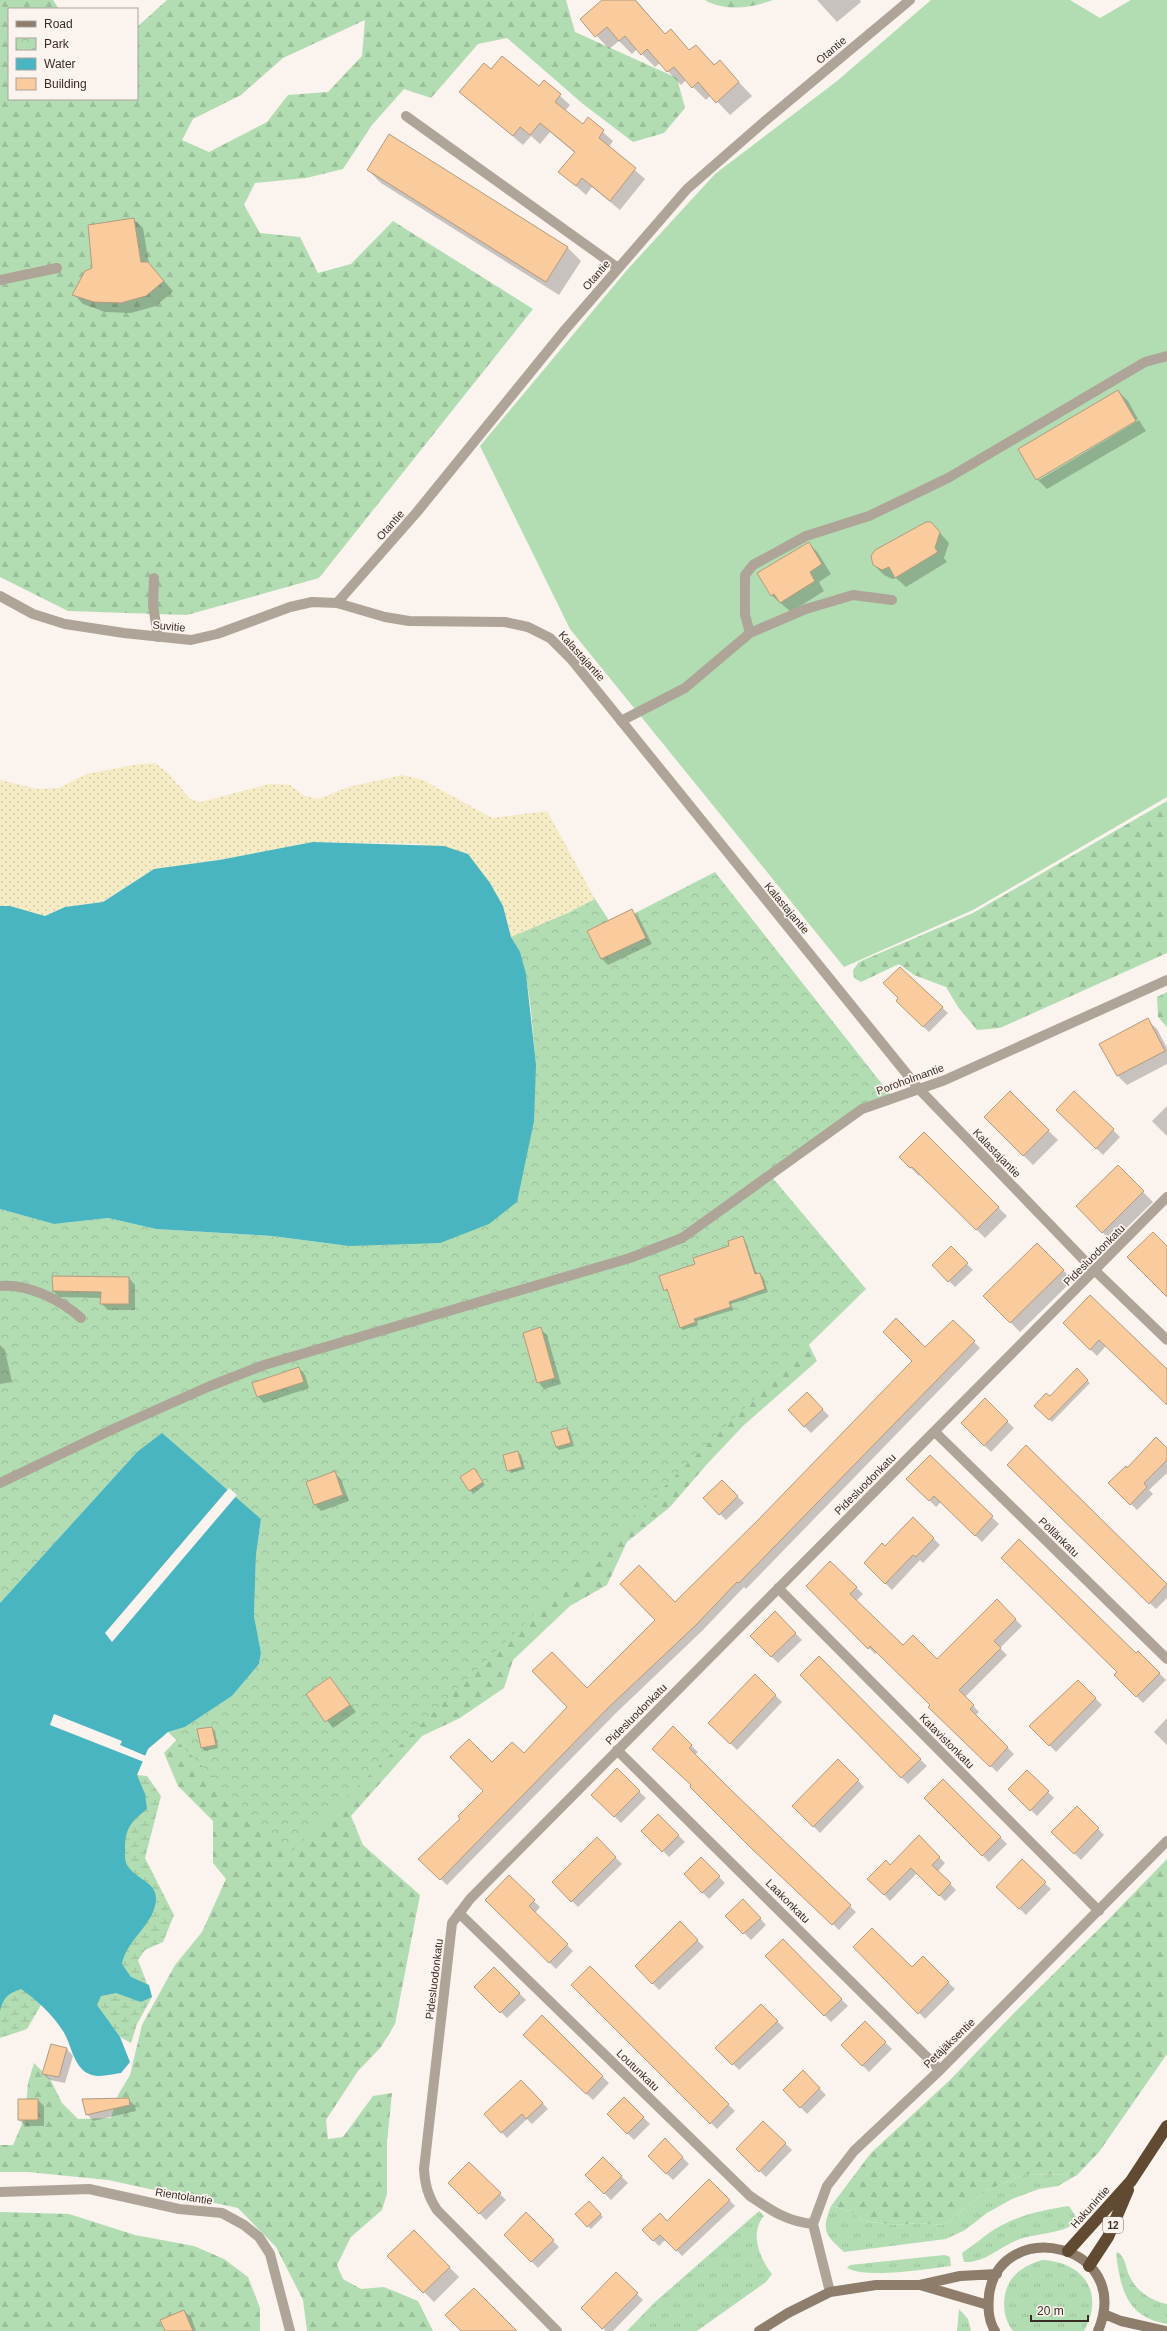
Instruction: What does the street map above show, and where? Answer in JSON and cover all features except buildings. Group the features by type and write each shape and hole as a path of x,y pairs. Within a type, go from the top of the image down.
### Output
{"highway":[{"name":"Hakunintie","path":"1068,2251 1131,2181 1167,2126"},
{"name":"Hakunintie","path":"1089,2266 1108,2238 1131,2181"}],"street":[{"name":"Otantie","path":"338,603 417,512 488,423 618,268 687,189 765,120 910,0"},
{"path":"406,116 618,268"},
{"path":"0,280 58,268"},
{"path":"750,633 745,615 745,576 753,565 806,536 870,516 948,478 1145,362 1167,356"},
{"path":"154,578 153,605 158,637"},
{"path":"621,721 685,688 750,633 806,609 853,595 892,600"},
{"name":"Suvitie","path":"0,596 33,614 64,624 191,640 217,634 290,607 312,602 338,603"},
{"name":"Kalastajantie","path":"338,603 385,617 409,621 505,622 528,627 550,638 572,660 716,841 918,1089 1167,1340"},
{"name":"Poroholmantie","path":"0,1483 111,1430 210,1386 264,1365 630,1258 682,1238 862,1109 945,1080 1167,980"},
{"name":"Pidesluodonkatu","path":"557,2331 437,2210 430,2198 425,2183 424,2169 452,1923 470,1899 1167,1197"},
{"path":"0,1286 20,1286 64,1305 81,1318"},
{"name":"Pöllänkatu","path":"935,1432 1167,1659"},
{"name":"Katavistonkatu","path":"778,1588 1100,1911"},
{"name":"Laakonkatu","path":"617,1750 940,2070"},
{"name":"Petäjäksentie","path":"813,2224 827,2186 854,2151 940,2070 1100,1911 1167,1841"},
{"name":"Loutunkatu","path":"459,1913 750,2196 780,2216 797,2223 813,2224"},
{"name":"Rientolantie","path":"0,2192 89,2189 179,2209 222,2213 244,2225 259,2236 270,2254 290,2331"},
{"path":"813,2224 830,2292"},
{"path":"993,2330 988,2305 990,2288 997,2274 1011,2259 1029,2250 1049,2247 1068,2251 1089,2266 1099,2280 1104,2296 1104,2314 1098,2331"},
{"path":"759,2331 788,2313 830,2292 876,2285 920,2285 960,2276 997,2274"},
{"path":"920,2285 988,2305"},
{"path":"1104,2314 1121,2321 1165,2331"}],"green space":[{"path":"0,0 53,0 58,8 8,8 8,100 138,100 138,26 167,0 566,0 575,32 677,78 685,108 664,133 633,142 583,104 507,38 478,44 431,98 404,89 372,125 343,169 306,178 255,183 244,205 260,233 300,237 318,273 351,264 393,221 533,309 319,578 187,615 68,611 0,577","holes":["365,20 362,56 328,92 288,95 267,122 209,152 182,140 193,119 241,95 283,58"]},
{"path":"705,0 773,0 739,8 721,6"},
{"path":"931,0 1070,0 1100,18 1131,0 1167,0 1167,797 973,910 844,967 570,629 480,446 627,270 715,174 837,81"},
{"path":"1167,801 1167,953 1000,1028 977,1030 958,1007 946,987 914,975 899,964 861,982 854,978 853,970 859,962 973,913"},
{"path":"715,872 893,1098 862,1109 771,1176 866,1289 290,1853 168,1732 185,1727 232,1696 259,1664 261,1653 254,1616 256,1555 261,1519 137,1452 0,1603 0,1209 54,1224 108,1218 156,1229 272,1236 349,1246 536,1064 527,982 518,951 511,937 568,913 595,899 612,925"},
{"path":"1167,992 1167,1027 1158,1017 1157,997"},
{"path":"806,1339 817,1361 744,1425 708,1463 670,1507 627,1542 607,1585 570,1606 513,1660 504,1688 460,1718 422,1736 351,1816 363,1845 420,1895 395,2024 381,2047 358,2071 326,2120 328,2139 343,2137 373,2096 392,2093 387,2142 387,2194 382,2210 351,2237 337,2265 343,2279 361,2289 384,2287 418,2301 433,2331 307,2331 303,2300 276,2247 238,2208 108,2180 28,2172 0,2172 0,2145 13,2145 25,2117 28,2083 34,2063 50,2079 62,2103 78,2119 111,2118 118,2095 130,2075 142,2025 175,1965 202,1932 226,1879 213,1863 213,1821 178,1786 164,1753 186,1730"},
{"path":"137,1775 147,1776 161,1796 145,1858 174,1915 163,1942 145,1950 138,1960 152,1997 137,2024 131,2043 120,2037 74,1989"},
{"path":"1167,1859 1167,2054 1099,2152 1077,2175 1025,2174 986,2191 944,2225 919,2223 895,2225 864,2221 850,2211 831,2206 871,2153 951,2079 1013,2014"},
{"path":"0,1947 41,2005 27,2029 0,2038"},
{"path":"1025,2174 1077,2175 1058,2186 1039,2189 1012,2199 987,2213 965,2230 946,2239 844,2252 829,2237 827,2232 826,2221 831,2206 850,2211 864,2221 895,2225 919,2223 944,2225 986,2191"},
{"path":"1069,2206 1078,2220 1073,2225 1059,2231 1020,2239 979,2260 964,2262 962,2253 1004,2224 1031,2214"},
{"path":"759,2211 764,2216 757,2230 758,2246 760,2254 772,2274 766,2282 697,2331 627,2331 654,2303"},
{"path":"0,2212 69,2214 135,2235 194,2246 224,2259 248,2277 260,2308 260,2331 0,2331"},
{"path":"1118,2252 1123,2258 1128,2274 1137,2287 1156,2301 1167,2304 1167,2324 1142,2315 1128,2300 1120,2279 1116,2254"},
{"path":"945,2255 950,2257 951,2266 883,2273 869,2273 847,2268 850,2265"},
{"path":"1042,2260 1057,2262 1069,2267 1079,2273 1087,2282 1091,2292 1092,2304 1090,2317 1084,2331 1013,2331 1004,2309 1005,2293 1012,2279 1017,2273 1029,2265"},
{"path":"959,2309 968,2319 971,2331 957,2331"}],"sand":[{"path":"155,763 169,774 190,799 201,802 269,784 290,785 304,796 318,799 349,787 402,775 423,780 492,818 547,811 595,899 568,913 562,939 511,937 503,906 490,883 419,844 313,842 219,860 154,869 103,902 65,907 45,916 10,906 0,906 0,780 38,789 59,788 87,774 134,765"}],"water":[{"path":"313,842 444,846 468,854 490,883 503,906 511,937 520,952 526,974 536,1064 534,1121 517,1202 489,1224 440,1243 349,1246 272,1236 156,1229 108,1218 54,1224 0,1209 0,906 10,906 45,916 65,907 103,902 154,869 219,860"},
{"path":"162,1433 261,1519 256,1555 254,1616 261,1653 259,1664 232,1696 185,1727 168,1732 148,1749 137,1775 145,1794 147,1809 130,1826 125,1842 125,1859 130,1869 151,1886 156,1894 156,1900 150,1917 129,1947 122,1964 131,1977 149,1985 152,1997 141,2002 116,1993 101,1996 97,2005 120,2037 130,2062 121,2073 95,2076 87,2073 78,2065 66,2036 54,2019 33,1998 21,1989 7,1997 3,2002 0,2011 0,1603 137,1452"}],"pier":[{"path":"229,1488 237,1495 112,1642 105,1633"},
{"path":"54,1714 122,1741 120,1745 146,1756 144,1762 50,1725"}]}
